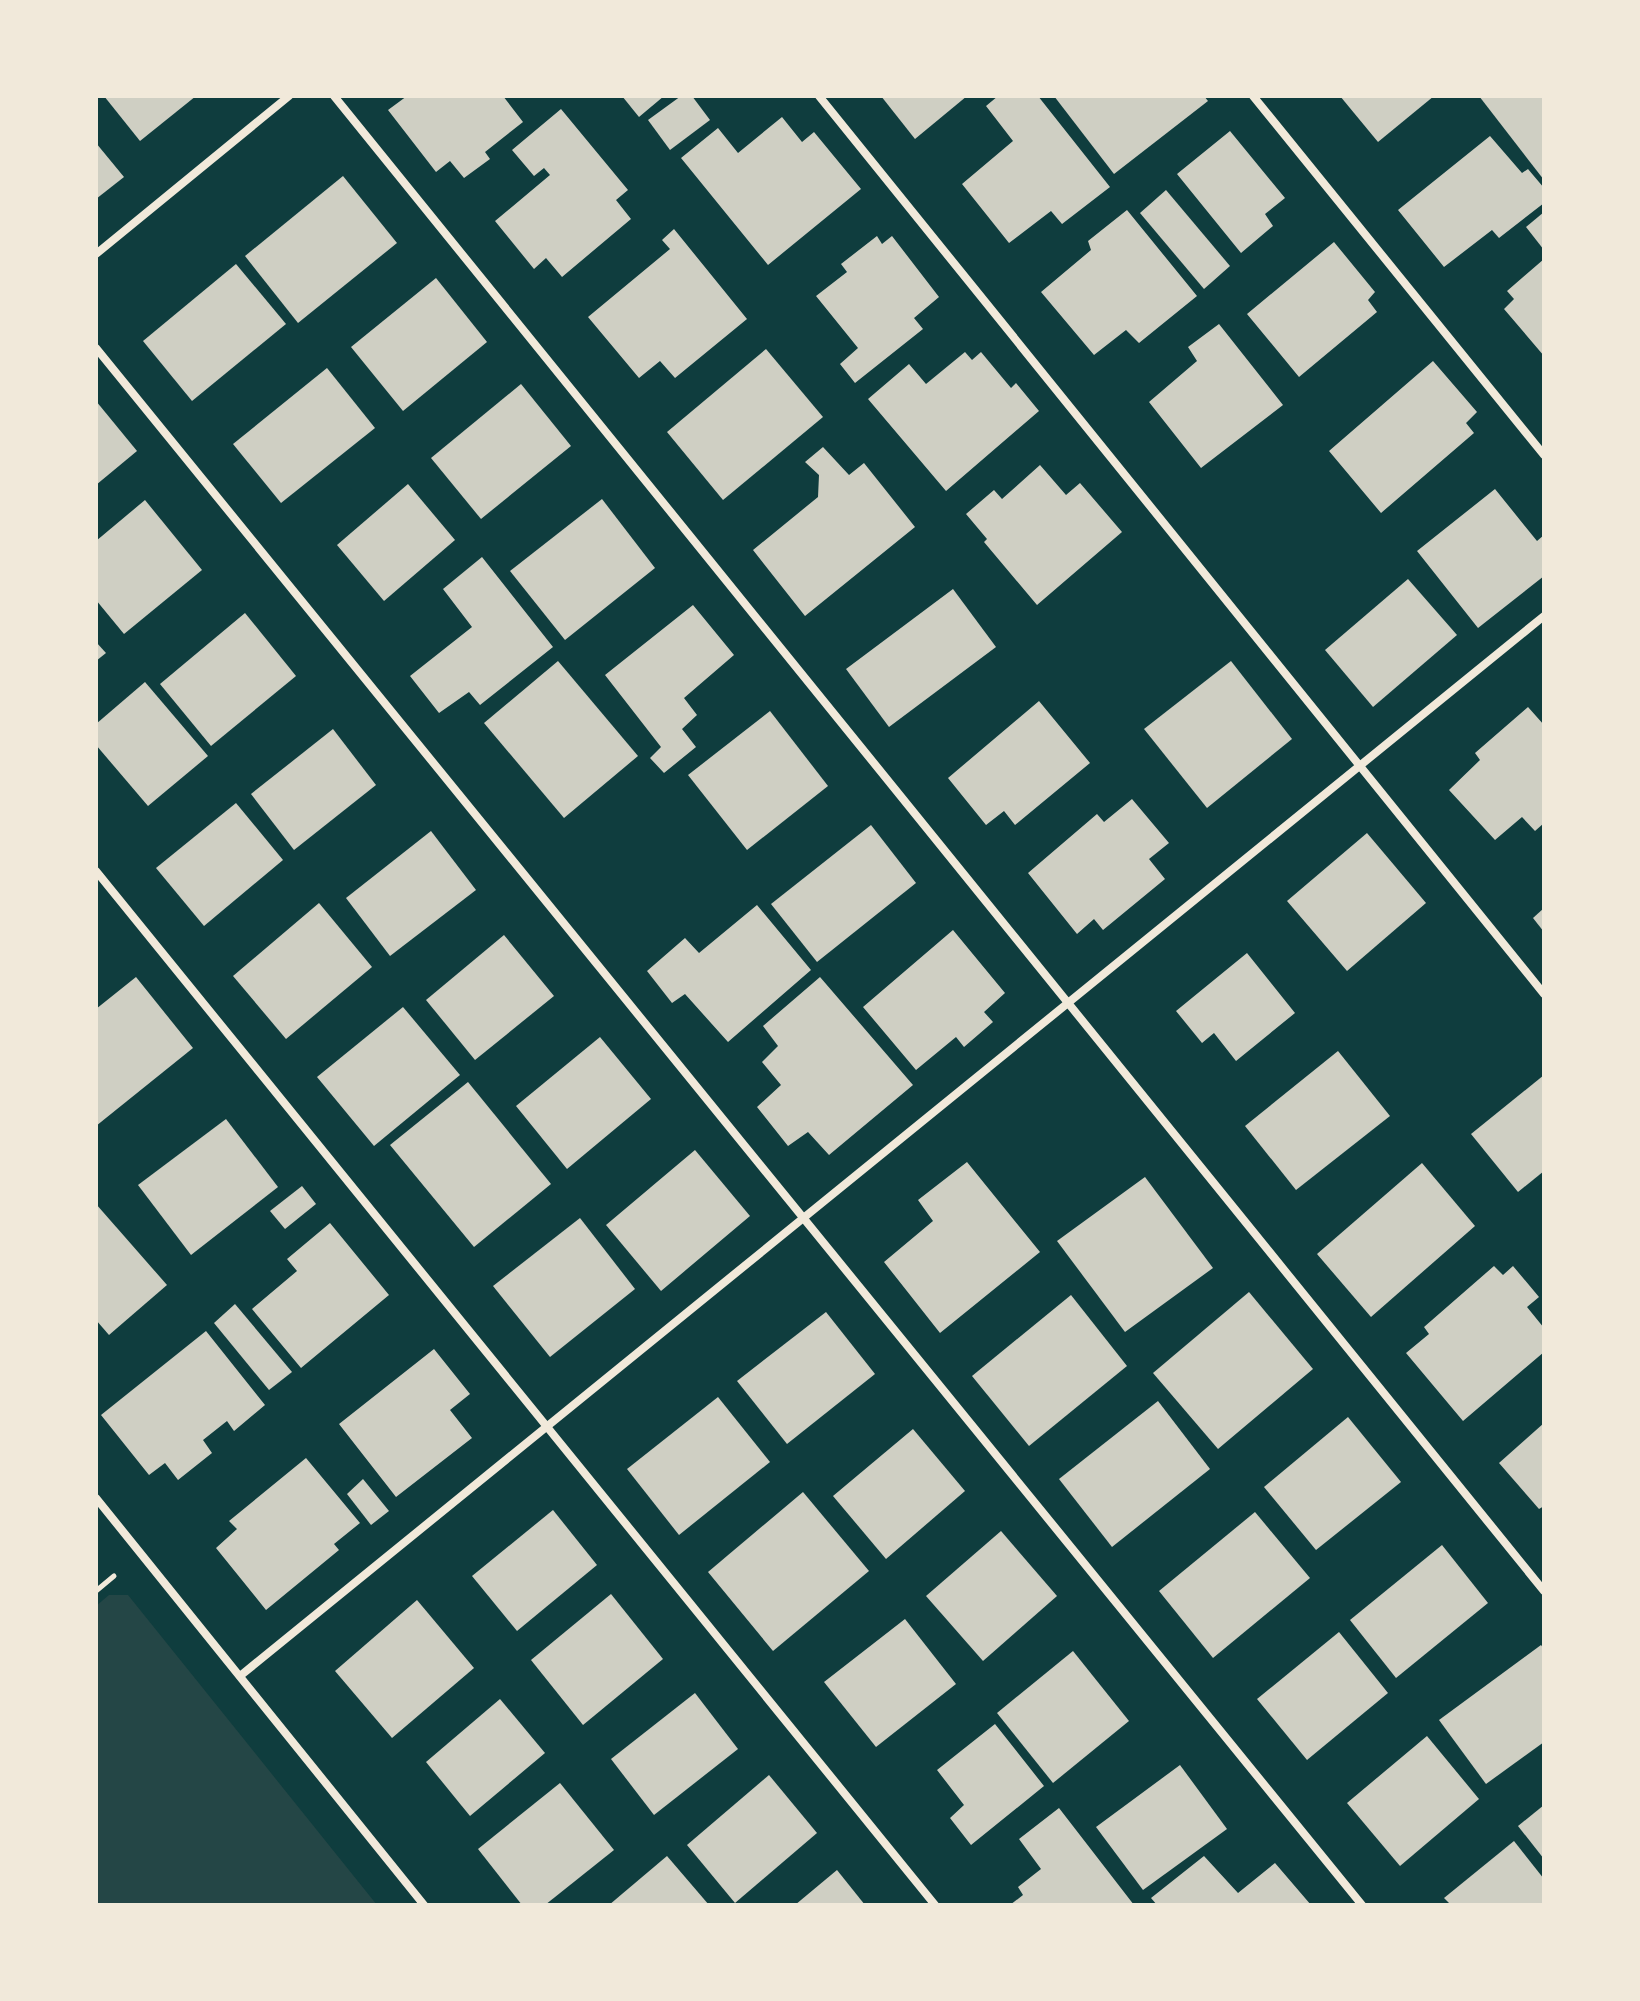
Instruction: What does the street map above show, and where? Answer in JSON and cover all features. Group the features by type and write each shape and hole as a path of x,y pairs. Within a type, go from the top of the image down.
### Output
{"street":[{"path":"96,254 289,96"},
{"path":"334,96 1544,1591"},
{"path":"819,96 1544,994"},
{"path":"1253,96 1544,455"},
{"path":"96,348 1362,1905"},
{"path":"240,1676 1544,616"},
{"path":"96,871 935,1905"},
{"path":"96,1498 424,1905"}],"shaded area":[{"path":"109,1595 128,1595 377,1905 96,1905 96,1606"}],"building":[{"path":"104,96 196,96 140,141"},
{"path":"407,96 503,96 523,122 485,152 490,159 464,178 450,161 436,172 388,110"},
{"path":"622,96 664,96 639,117"},
{"path":"681,96 692,96 710,120 670,150 648,120"},
{"path":"881,96 967,96 915,139"},
{"path":"998,96 1038,96 1110,187 1062,224 1051,211 1009,243 962,184 1013,141 986,106"},
{"path":"1054,96 1204,96 1208,101 1114,174"},
{"path":"1340,96 1434,96 1378,142"},
{"path":"1479,96 1544,96 1544,180"},
{"path":"561,109 628,190 616,200 631,219 562,277 546,258 534,269 495,221 550,175 544,168 534,176 512,150"},
{"path":"782,117 802,142 814,132 861,189 768,265 681,158 718,128 738,153"},
{"path":"1230,131 1285,198 1265,214 1273,226 1241,253 1177,174"},
{"path":"1490,136 1522,173 1528,169 1544,188 1544,203 1499,238 1492,230 1444,267 1398,210"},
{"path":"96,143 124,177 96,199"},
{"path":"343,176 397,243 298,323 245,256"},
{"path":"1166,190 1230,266 1204,289 1140,213"},
{"path":"1127,210 1197,296 1139,343 1126,330 1094,355 1041,292 1091,250 1088,241"},
{"path":"1544,212 1544,250 1526,227"},
{"path":"674,229 747,319 675,378 660,361 639,378 588,317 670,249 662,240"},
{"path":"877,236 882,244 892,236 939,297 914,318 923,329 855,383 840,364 858,348 816,296 847,272 841,264"},
{"path":"1334,242 1375,292 1368,300 1377,312 1299,377 1247,314"},
{"path":"1544,259 1544,356 1504,309 1514,299 1507,291"},
{"path":"236,264 286,324 192,401 143,341"},
{"path":"436,278 487,342 403,411 351,347"},
{"path":"1219,324 1283,405 1201,468 1149,402 1197,361 1188,347"},
{"path":"766,349 823,417 723,500 667,432"},
{"path":"965,352 972,360 981,352 1011,388 1016,383 1039,411 946,491 868,399 909,364 926,384"},
{"path":"1433,361 1477,412 1466,423 1474,433 1381,513 1329,451"},
{"path":"327,368 375,428 281,503 233,444"},
{"path":"521,384 571,446 481,519 431,458"},
{"path":"96,401 137,451 96,485"},
{"path":"823,447 849,475 864,463 915,527 805,616 753,550 818,497 819,475 805,462"},
{"path":"1040,465 1066,495 1080,483 1122,532 1037,605 984,542 987,539 966,514 994,490 1002,499"},
{"path":"408,484 455,540 384,601 337,545"},
{"path":"1495,489 1537,541 1544,535 1544,576 1478,628 1417,551"},
{"path":"602,499 655,568 565,640 510,571"},
{"path":"145,500 202,570 124,634 96,600 96,541"},
{"path":"482,557 553,647 480,705 469,692 439,713 410,676 472,627 443,589"},
{"path":"1408,579 1457,635 1373,707 1325,650"},
{"path":"953,589 996,647 889,727 846,669"},
{"path":"693,605 734,655 684,698 697,715 682,729 696,747 664,773 650,758 661,747 605,675"},
{"path":"245,613 296,676 211,746 160,684"},
{"path":"96,642 106,653 96,661"},
{"path":"558,661 638,756 564,818 484,723"},
{"path":"1231,661 1292,739 1207,808 1144,729"},
{"path":"145,682 208,756 148,806 96,745 96,724"},
{"path":"1039,701 1090,763 1015,825 1004,811 986,825 948,778"},
{"path":"1528,707 1544,725 1544,823 1535,831 1522,817 1495,840 1449,790 1480,760 1475,753"},
{"path":"770,711 828,786 747,850 688,775"},
{"path":"333,729 376,785 294,850 251,794"},
{"path":"1132,799 1169,843 1149,859 1165,879 1103,930 1094,919 1077,934 1028,873 1097,814 1104,822"},
{"path":"236,803 283,860 204,926 156,868"},
{"path":"871,825 916,883 817,962 771,904"},
{"path":"431,831 476,890 390,956 346,898"},
{"path":"1367,833 1426,903 1347,971 1287,901"},
{"path":"319,903 372,967 286,1039 233,976"},
{"path":"757,905 811,970 728,1042 685,994 672,1003 647,971 685,938 699,953"},
{"path":"1544,908 1544,932 1533,918"},
{"path":"953,930 1005,993 984,1012 993,1022 964,1047 956,1037 916,1070 863,1007"},
{"path":"504,935 554,996 475,1060 426,1000"},
{"path":"1247,953 1295,1013 1236,1061 1214,1033 1202,1043 1176,1011"},
{"path":"136,977 193,1048 96,1126 96,1009"},
{"path":"820,977 913,1085 829,1155 808,1132 788,1146 757,1107 781,1085 762,1062 778,1046 763,1026"},
{"path":"403,1007 460,1075 374,1146 317,1077"},
{"path":"600,1037 651,1099 567,1169 516,1106"},
{"path":"1338,1051 1390,1116 1296,1190 1245,1126"},
{"path":"1544,1075 1544,1171 1518,1192 1471,1134"},
{"path":"468,1082 551,1184 474,1247 390,1145"},
{"path":"226,1119 278,1187 191,1255 138,1185"},
{"path":"695,1150 750,1216 661,1291 606,1225"},
{"path":"967,1162 1040,1252 940,1333 884,1262 933,1221 918,1200"},
{"path":"1422,1163 1475,1226 1371,1317 1317,1254"},
{"path":"1145,1177 1213,1268 1125,1332 1057,1241"},
{"path":"302,1186 316,1204 285,1229 270,1211"},
{"path":"96,1204 167,1285 109,1335 96,1320"},
{"path":"580,1218 635,1289 550,1357 493,1286"},
{"path":"330,1223 389,1295 301,1368 252,1309 297,1271 287,1259"},
{"path":"1494,1266 1503,1275 1513,1266 1539,1297 1527,1307 1544,1328 1544,1352 1463,1421 1406,1353 1429,1334 1424,1327"},
{"path":"1249,1292 1313,1369 1218,1449 1153,1373"},
{"path":"1071,1295 1127,1366 1029,1446 972,1376"},
{"path":"235,1304 292,1372 269,1390 214,1323"},
{"path":"826,1312 875,1374 787,1444 737,1381"},
{"path":"206,1331 265,1405 234,1431 227,1421 203,1440 212,1453 178,1480 165,1463 149,1475 101,1415"},
{"path":"434,1349 470,1394 450,1410 472,1438 396,1497 339,1424"},
{"path":"718,1397 770,1462 679,1535 627,1469"},
{"path":"1158,1401 1210,1469 1112,1547 1059,1479"},
{"path":"1348,1417 1401,1482 1316,1550 1264,1487"},
{"path":"1544,1423 1544,1506 1539,1509 1499,1463"},
{"path":"913,1429 965,1491 886,1559 833,1496"},
{"path":"306,1458 360,1523 334,1544 339,1550 266,1610 216,1548 237,1529 229,1521"},
{"path":"363,1479 389,1511 371,1525 347,1494"},
{"path":"803,1492 869,1571 773,1651 708,1572"},
{"path":"553,1510 597,1565 517,1631 472,1576"},
{"path":"1255,1512 1310,1578 1213,1658 1159,1591"},
{"path":"1001,1531 1057,1596 983,1661 926,1596"},
{"path":"1442,1545 1488,1603 1396,1678 1350,1620"},
{"path":"611,1594 663,1659 583,1725 531,1660"},
{"path":"417,1600 474,1668 392,1738 335,1671"},
{"path":"905,1619 956,1684 876,1747 824,1682"},
{"path":"1339,1632 1388,1693 1307,1760 1257,1699"},
{"path":"1541,1645 1544,1649 1544,1742 1486,1784 1439,1720"},
{"path":"1073,1651 1129,1721 1053,1783 997,1713"},
{"path":"695,1693 738,1749 654,1815 611,1759"},
{"path":"500,1699 545,1753 470,1816 426,1762"},
{"path":"995,1724 1044,1786 971,1845 950,1818 964,1805 937,1770"},
{"path":"1427,1736 1479,1799 1400,1866 1347,1803"},
{"path":"1180,1765 1227,1829 1143,1890 1096,1827"},
{"path":"769,1775 817,1833 735,1903 687,1845"},
{"path":"560,1783 614,1850 545,1905 522,1905 478,1849"},
{"path":"1544,1805 1544,1859 1518,1826"},
{"path":"1059,1808 1134,1905 1010,1905 1023,1895 1018,1887 1041,1869 1019,1839"},
{"path":"1514,1841 1544,1879 1544,1905 1451,1905 1444,1898"},
{"path":"667,1856 709,1905 609,1905"},
{"path":"1204,1856 1238,1893 1275,1863 1311,1905 1157,1905 1151,1898"},
{"path":"837,1870 865,1905 795,1905"}]}
